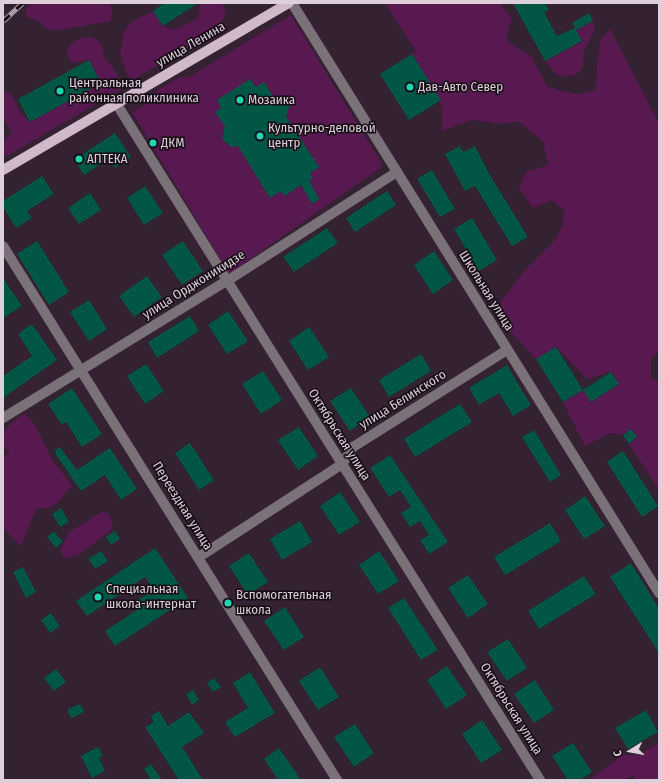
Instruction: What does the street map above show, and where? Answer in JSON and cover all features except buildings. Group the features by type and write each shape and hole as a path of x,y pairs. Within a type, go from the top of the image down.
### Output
{"main road":[{"name":"улица Ленина","path":"3,170 290,3"}],"street":[{"name":"Школьная улица","path":"290,3 659,592"},
{"name":"Октябрьская улица","path":"116,103 540,780"},
{"name":"улица Орджоникидзе","path":"3,418 80,369 227,281 397,172"},
{"name":"Переездная улица","path":"3,246 199,557 337,780"},
{"name":"улица Белинского","path":"199,557 342,464 353,447 507,350"}],"shaded area":[{"path":"34,3 108,3 112,8 111,21 54,31 44,27 41,22 25,16 26,8"},
{"path":"201,3 222,3 226,14 217,31 132,80 127,75 120,53 123,33 131,22 153,11 163,26 173,30 197,19"},
{"path":"385,3 500,3 512,19 507,35 509,43 531,56 547,86 561,91 580,94 595,90 600,40 610,29 659,123 659,350 651,359 651,378 659,382 659,489 629,444 637,437 631,429 623,435 610,433 585,446 563,402 583,390 591,402 619,384 611,372 587,379 556,347 536,359 501,321 501,302 524,271 554,241 562,227 564,211 552,200 533,208 519,188 526,172 548,165 543,141 518,121 503,124 472,120 442,131 441,100 412,54 416,51"},
{"path":"291,15 383,166 229,274 132,112 154,99 156,91 180,77 189,77"},
{"path":"593,21 595,30 584,51 583,67 577,74 564,77 555,73 545,61 582,41 576,30"},
{"path":"84,37 97,39 103,47 104,57 117,73 120,90 3,158 3,141 12,132 3,118 3,90 11,94 21,114 30,122 101,83 89,60 72,63 66,52 71,43"},
{"path":"25,414 35,425 53,461 72,486 57,503 48,508 36,509 21,546 6,531 3,532 3,457 9,453 3,444 3,432 18,417"},
{"path":"102,512 108,513 113,523 111,530 79,555 64,558 60,550 69,532"},
{"path":"659,742 659,775 657,780 638,780 633,776 623,780 590,780 622,755 640,755"}],"railway":[{"path":"3,21 22,3"}],"place":[{"name":"Дав-Авто Север","path":"410,87"},
{"name":"Центральная районная поликлиника","path":"60,91"},
{"name":"Мозаика","path":"240,100"},
{"name":"Культурно-деловой центр","path":"260,136"},
{"name":"ДКМ","path":"153,143"},
{"name":"АПТЕКА","path":"79,159"},
{"name":"Специальная школа-интернат","path":"98,597"},
{"name":"Вспомогательная школа","path":"228,603"}]}
